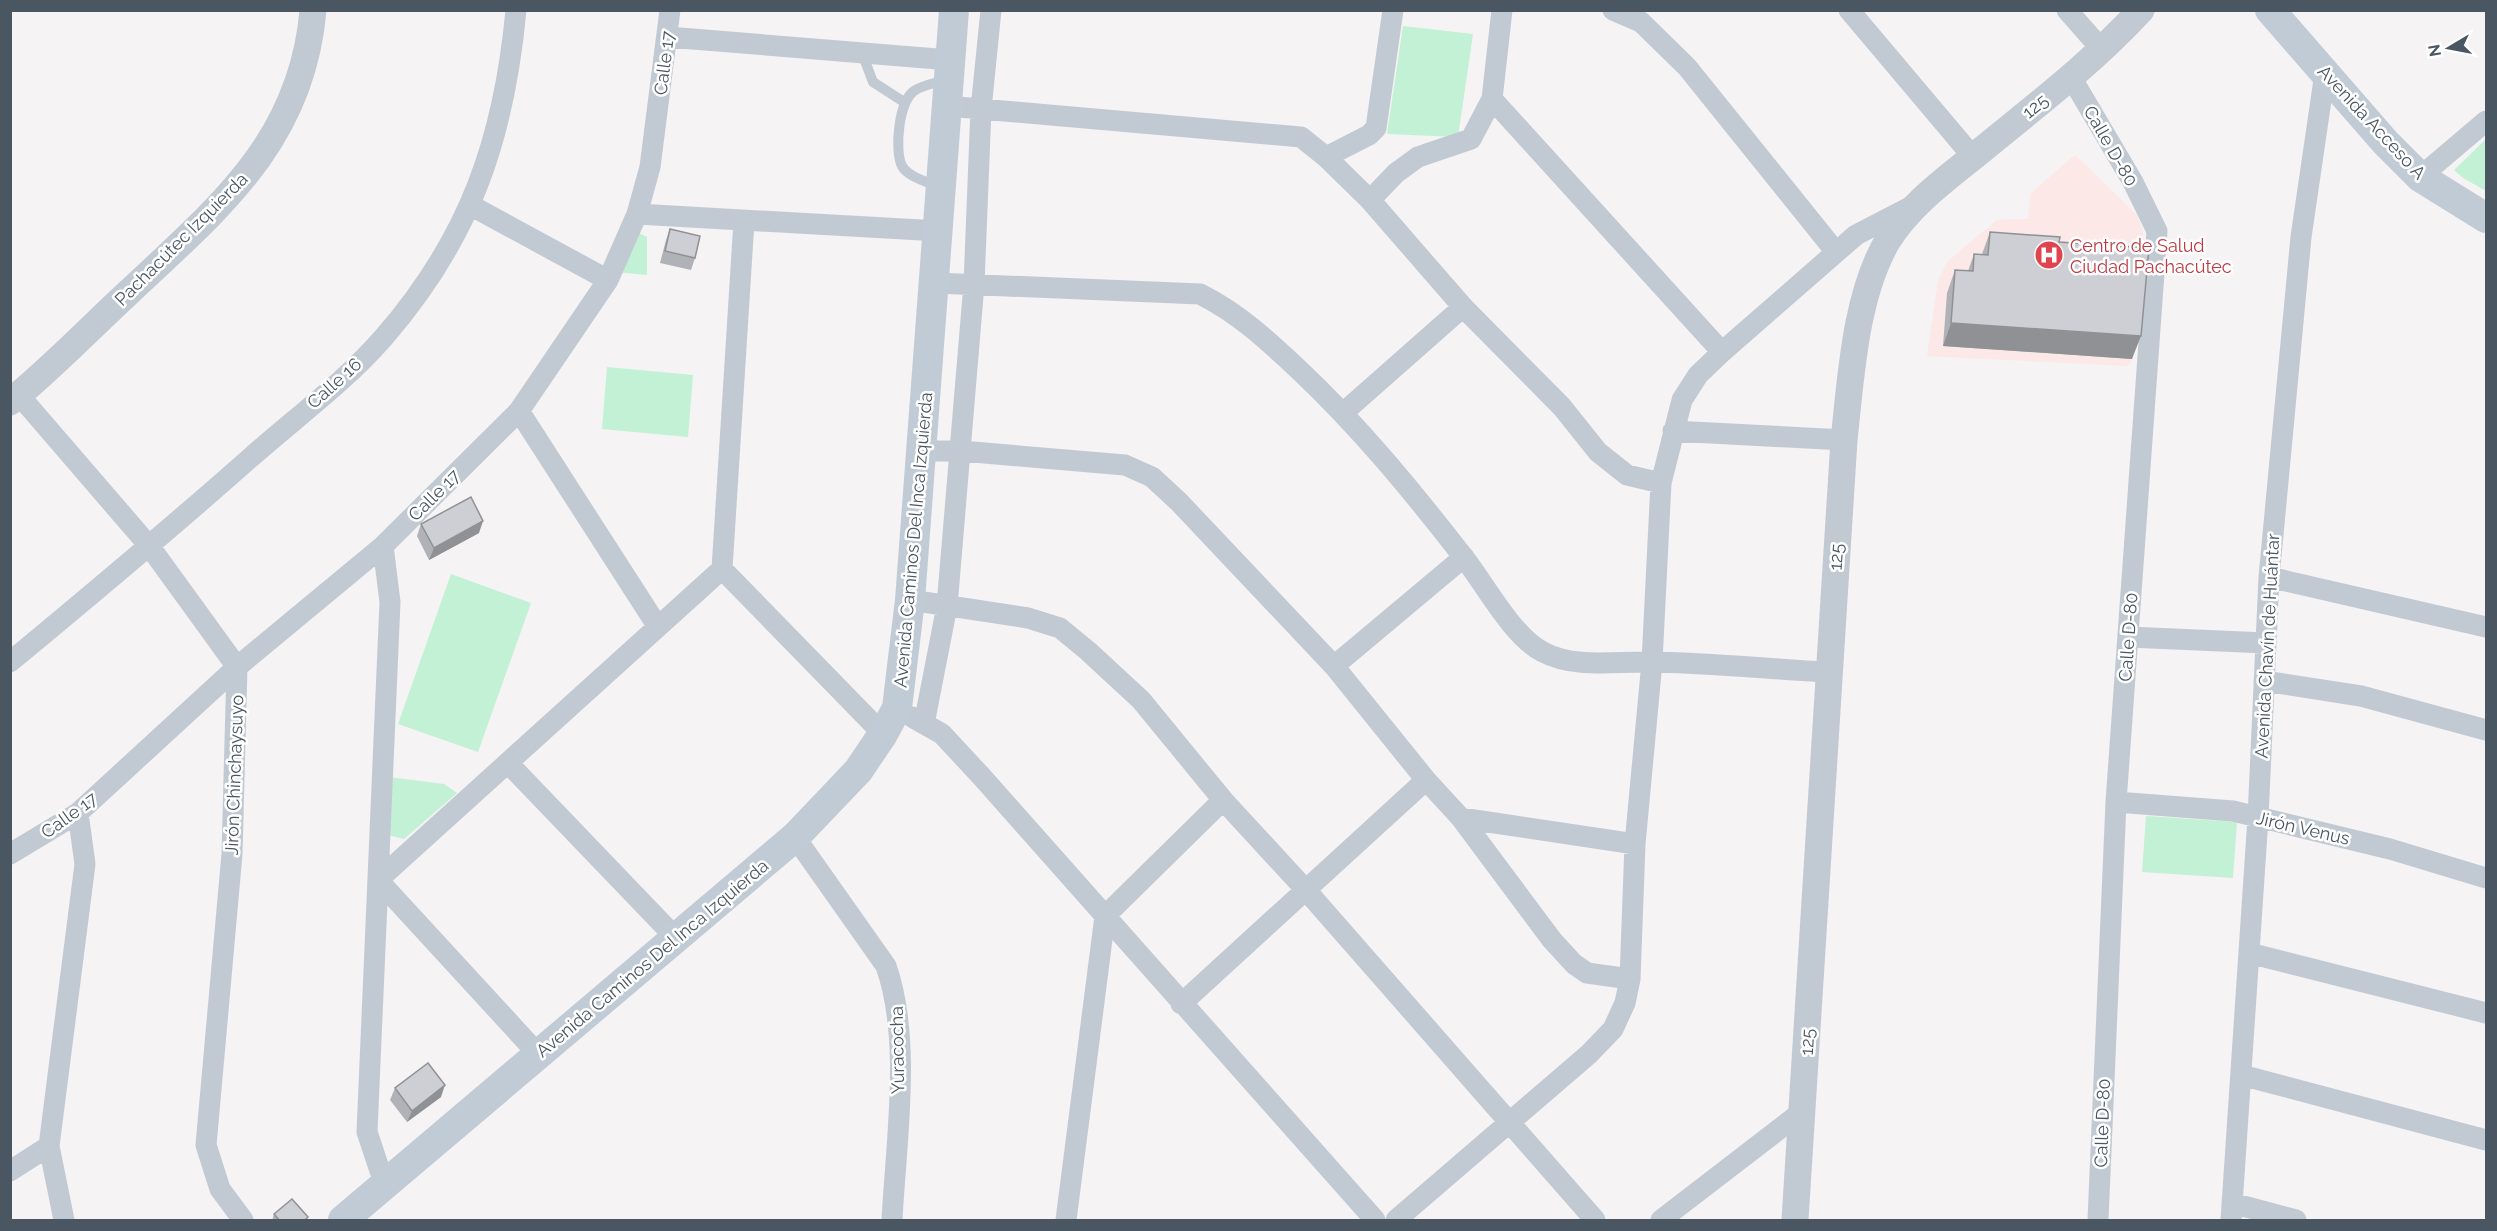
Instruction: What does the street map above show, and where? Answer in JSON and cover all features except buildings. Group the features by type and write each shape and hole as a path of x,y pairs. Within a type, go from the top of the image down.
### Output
{"main road":[{"name":"Avenida Caminos Del Inca Izquierda","path":"343,1221 795,837 858,771 890,721 910,600 954,10"},
{"name":"Avenida Acceso A","path":"2270,10 2420,177 2487,218"}],"street":[{"name":"Pachacútec Izquierda","path":"15,398 204,221 248,174 286,116 299,84 313,10"},
{"name":"Calle 16","path":"10,662 150,547 383,338 440,261 470,205 487,165 502,109 516,10"},
{"name":"Calle 17","path":"10,854 78,813 237,667 383,546 519,411 608,280 637,214 650,167 670,10"},
{"path":"924,724 947,606 974,284 981,109 991,10"},
{"path":"1326,157 1369,135 1376,128 1394,10"},
{"path":"1370,200 1396,173 1418,157 1471,139 1492,99 1502,10"},
{"path":"1614,10 1641,22 1672,51 1836,252"},
{"path":"1850,10 1973,157"},
{"path":"2067,10 2103,51"},
{"name":"125","path":"1795,1221 1804,1110 1828,672 1844,440 1854,355 1876,270 1888,240 1918,203 2103,51 2141,10"},
{"path":"668,37 862,53 949,81 981,109 1301,137 1326,157 1370,200 1463,307 1562,407 1598,452 1627,475 1661,483"},
{"name":"Avenida Chavín de Huántar","path":"2231,1212 2258,819 2269,577 2301,237 2325,73"},
{"name":"Calle D-80","path":"2072,77 2133,182 2157,231 2116,802 2098,1221"},
{"path":"1492,99 1722,351"},
{"path":"2420,177 2487,121"},
{"path":"1396,1221 1509,1124 1613,1029 1625,1003 1630,979 1635,844 1652,662 1661,483 1682,400 1698,375 1722,351 1856,235 1918,203"},
{"path":"470,205 608,280"},
{"path":"637,214 939,231"},
{"path":"378,880 722,569 744,221"},
{"path":"935,283 1200,294 1230,308 1256,329 1344,412 1464,557 1518,631 1542,652 1562,660 1583,662 1652,662 1828,672"},
{"path":"1344,412 1463,307"},
{"path":"15,398 150,547 237,667"},
{"path":"519,411 658,627"},
{"path":"1673,431 1844,440"},
{"path":"922,451 961,451 1125,465 1152,477 1179,502 1334,666 1426,780 1461,818 1552,940 1574,964 1587,972 1630,979"},
{"path":"383,546 390,602 367,1132 380,1171 389,1180"},
{"path":"1334,666 1464,557"},
{"path":"722,569 890,721 924,724 942,734 1375,1221"},
{"path":"2269,577 2487,627"},
{"path":"910,600 1028,618 1060,628 1141,700 1222,800 1305,889 1595,1221"},
{"path":"2128,637 2266,643"},
{"name":"Jirón Chinchaysuyo","path":"237,667 232,854 206,1145 220,1189 243,1221"},
{"path":"2264,681 2361,696 2487,730"},
{"path":"508,763 676,938"},
{"path":"1181,1004 1426,780"},
{"path":"1066,1221 1105,916 1222,800"},
{"name":"Jirón Venus","path":"2116,802 2233,811 2258,819 2390,849 2487,878"},
{"path":"64,1221 49,1146 85,864 78,813"},
{"path":"1461,818 1635,844"},
{"name":"Yuracocha","path":"795,837 886,966 894,988 899,1011 900,1072 892,1221"},
{"path":"378,880 538,1054"},
{"path":"2249,953 2487,1013"},
{"path":"2241,1075 2487,1140"},
{"path":"1660,1221 1804,1110"},
{"path":"10,1171 49,1146"},
{"path":"2231,1212 2296,1221"}],"lane":[{"path":"862,53 873,82 904,102"},
{"path":"942,188 910,174 902,166 898,143 904,102 915,90 949,81"}],"shaded area":[{"name":"Centro de Salud Ciudad Pachacútec","path":"2075,155 2137,215 2143,232 2144,249 2132,359 2128,366 1927,356 1938,281 1947,262 1997,220 2028,219 2031,193"}],"green space":[{"path":"1403,26 1473,34 1458,137 1387,134"},
{"path":"2486,139 2486,191 2454,170"},
{"path":"637,232 647,237 647,275 616,272"},
{"path":"607,367 693,375 688,437 602,429"},
{"path":"451,574 531,603 478,752 398,724"},
{"path":"389,777 444,784 457,793 404,839 384,834"},
{"path":"2146,816 2237,822 2233,878 2142,872"}],"place":[{"name":"Centro de Salud Ciudad Pachacútec","path":"2049,255"}]}
